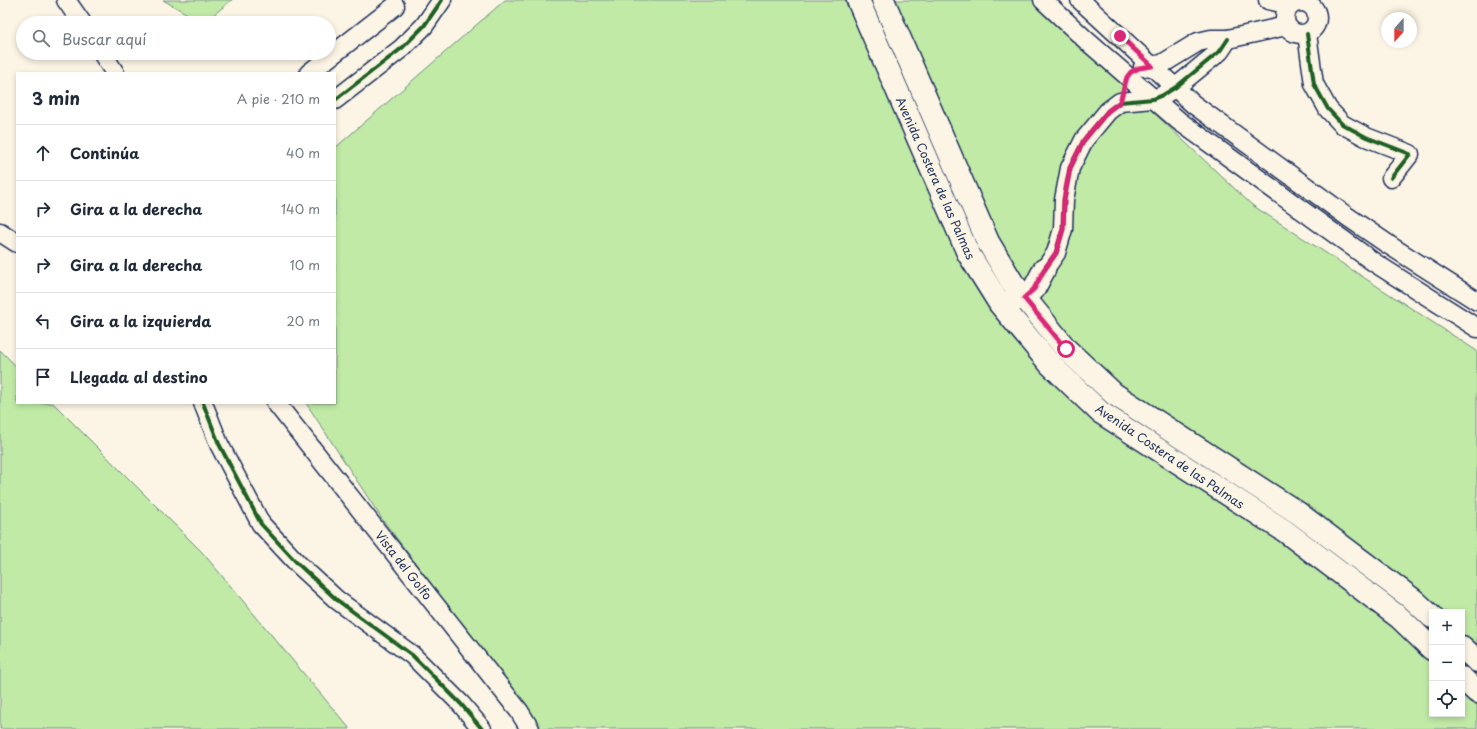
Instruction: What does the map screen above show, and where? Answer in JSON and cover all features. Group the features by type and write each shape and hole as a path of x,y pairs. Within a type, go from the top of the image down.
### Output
{"main road":[{"name":"Avenida Costera de las Palmas","path":"858,0 968,253 1000,304 1050,364 1100,412 1286,532 1400,618 1429,646"},
{"name":"Avenida Costera de las Palmas","path":"883,0 988,242 1018,290 1066,349 1114,394 1298,513 1415,600 1429,614"},
{"path":"1000,304 1018,290 1024,275 1044,270"},
{"path":"1465,649 1477,661"},
{"path":"1465,681 1477,692"}],"street":[{"path":"66,0 77,16"},
{"path":"336,99 402,48 424,26 442,0"},
{"path":"1043,0 1127,77 1179,121 1336,236 1375,263 1477,328"},
{"path":"1080,0 1193,104 1348,217 1477,302"},
{"path":"1268,0 1290,5 1301,1 1312,5 1318,15 1316,26 1307,34 1296,34 1286,26 1284,15 1290,5"},
{"path":"336,52 395,6"},
{"path":"1120,102 1127,77 1131,72 1139,68 1162,64 1198,42 1212,39 1228,39 1286,26"},
{"path":"1307,34 1314,84 1328,109 1342,124 1366,137 1410,154 1391,178"},
{"path":"1044,270 1056,253 1063,229 1064,200 1070,168 1084,140 1108,111 1120,102 1153,99 1163,95 1176,87 1220,51 1228,39"},
{"path":"1184,51 1200,67"},
{"path":"107,60 115,72"},
{"path":"310,72 326,60"},
{"path":"1336,236 1348,217"},
{"path":"0,232 16,242"},
{"path":"203,404 219,444 261,524 298,564 336,600 412,655 461,704 482,729"},
{"name":"Vista del Golfo","path":"277,404 519,711 530,729"}],"green space":[{"path":"163,0 232,0 212,16 191,16"},
{"path":"505,0 1034,0 1252,205 1477,351 1477,729 541,729 382,519 307,404 336,404 336,147"},
{"path":"0,350 16,366 16,404 54,404 202,552 350,729 0,729"}],"cycle path":[{"path":"336,99 402,48 424,26 442,0"},
{"path":"1307,34 1314,84 1328,109 1342,124 1366,137 1410,154 1391,178"},
{"path":"1044,270 1056,253 1063,229 1064,200 1070,168 1084,140 1108,111 1120,102 1153,99 1163,95 1176,87 1220,51 1228,39"},
{"path":"203,404 219,444 261,524 298,564 337,600 412,655 461,704 482,729"}],"route":[{"path":"1066,349 1024,298 1034,289 1044,270 1056,253 1063,229 1064,200 1070,168 1084,140 1108,111 1120,102 1127,77 1131,72 1139,68 1152,66 1120,36"}]}
